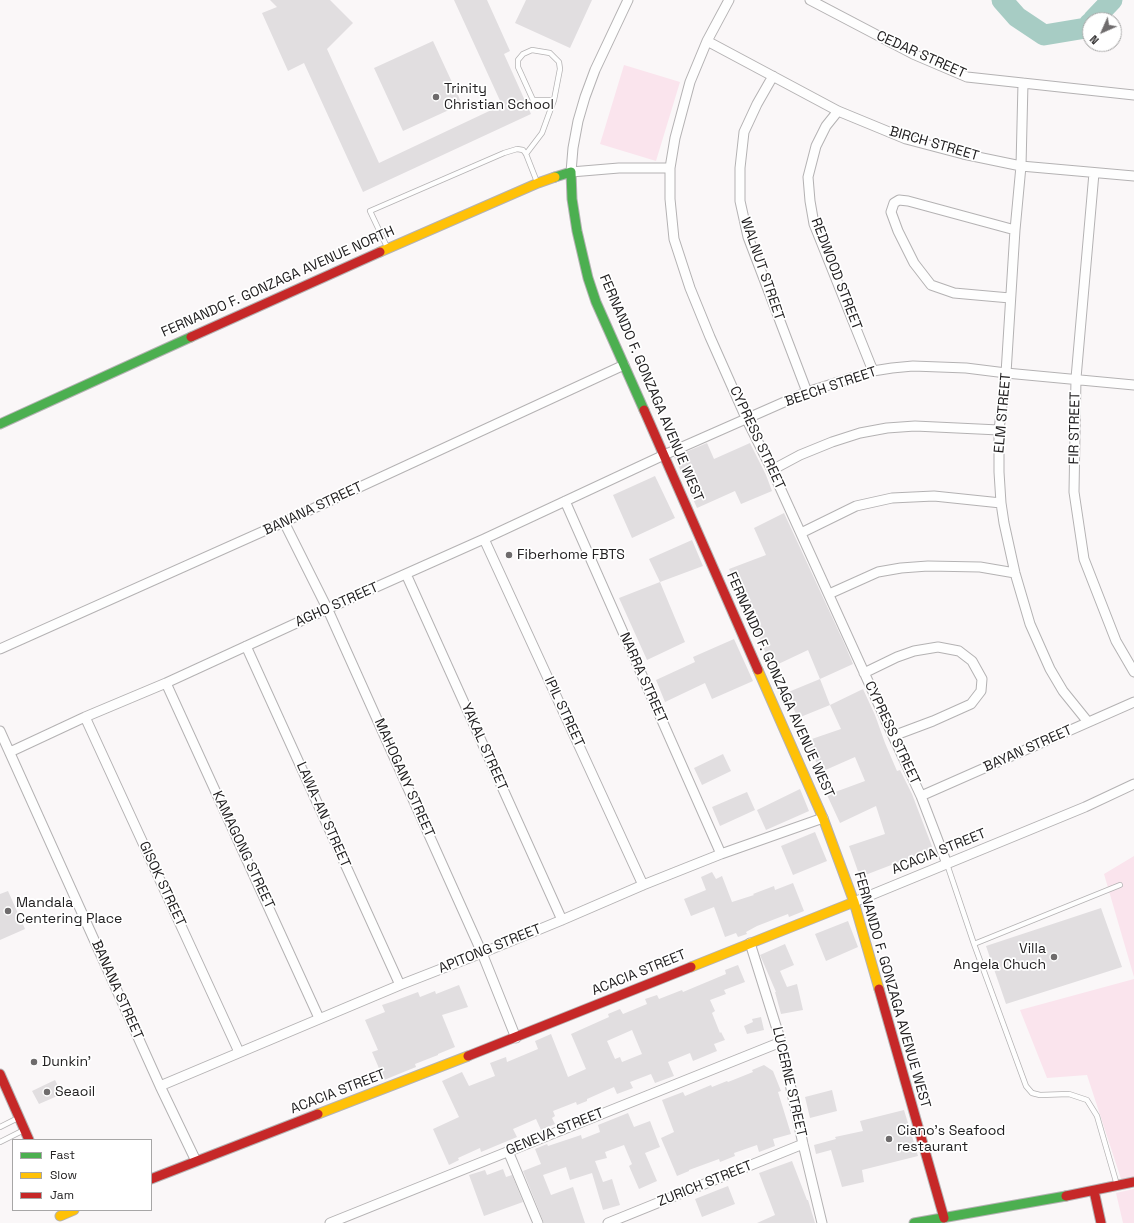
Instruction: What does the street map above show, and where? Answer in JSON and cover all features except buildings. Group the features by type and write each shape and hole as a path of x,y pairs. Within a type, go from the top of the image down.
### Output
{"street":[{"path":"628,0 595,70 585,97 578,121 573,148 571,172 619,168 670,168"},
{"name":"CYPRESS STREET","path":"729,0 707,40 688,89 675,138 670,168 670,199 674,239 690,288 746,418 772,470 921,796 947,864"},
{"name":"CEDAR STREET","path":"810,0 913,54 967,77 1134,95"},
{"name":"BIRCH STREET","path":"707,40 838,111 906,139 963,154 1020,166 1134,176"},
{"name":"WALNUT STREET","path":"773,76 744,132 740,168 740,201 750,244 807,392"},
{"name":"ELM STREET","path":"1023,83 1020,166 1006,373 999,430 1001,503 1015,573 1030,624 1050,669 1063,691 1088,722"},
{"name":"REDWOOD STREET","path":"838,111 826,126 816,146 808,177 810,201 814,224 873,371"},
{"name":"FERNANDO F. GONZAGA AVENUE NORTH","path":"0,424 388,248 538,183 571,172"},
{"name":"FERNANDO F. GONZAGA AVENUE WEST","path":"571,172 572,199 577,231 588,278 596,302 823,818 854,902 945,1220"},
{"name":"FIR STREET","path":"1094,173 1076,378 1074,492 1084,559 1116,641 1134,672"},
{"path":"1010,298 954,293 931,285 914,263 898,231 891,212 894,203 899,200 908,201 1015,230"},
{"name":"BANANA STREET","path":"0,649 284,522 624,365"},
{"name":"BEECH STREET","path":"664,455 807,392 873,371 892,368 913,366 966,368 1134,385"},
{"path":"772,470 800,455 832,442 860,433 887,428 915,426 999,430"},
{"name":"AGHO STREET","path":"10,752 484,539 664,455"},
{"path":"801,533 856,506 892,498 934,496 1001,503"},
{"name":"NARRA STREET","path":"565,501 721,854"},
{"name":"MAHOGANY STREET","path":"284,522 327,609 482,954 516,1038"},
{"name":"IPIL STREET","path":"484,539 643,885"},
{"path":"829,594 878,572 901,568 928,566 972,567 1015,573"},
{"name":"YAKAL STREET","path":"406,574 562,920"},
{"name":"LAWA-AN STREET","path":"246,646 400,984"},
{"path":"864,673 897,657 914,651 938,647 959,651 972,661 982,679 981,691 971,704 933,721 893,736"},
{"name":"KAMAGONG STREET","path":"166,683 319,1018"},
{"name":"BAYAN STREET","path":"921,796 1134,702"},
{"name":"GISOK STREET","path":"85,717 239,1052"},
{"name":"BANANA STREET","path":"0,731 160,1086 196,1161"},
{"name":"ACACIA STREET","path":"152,1179 516,1038 947,864 1085,807 1134,784"},
{"name":"APITONG STREET","path":"160,1086 400,984 482,954 643,885 721,854 823,818"},
{"name":"LUCERNE STREET","path":"750,943 781,1042 822,1223"},
{"name":"GENEVA STREET","path":"330,1223 781,1042"},
{"path":"0,1074 29,1139"},
{"name":"ZURICH STREET","path":"608,1223 803,1144"},
{"path":"508,1151 538,1223"},
{"path":"914,1223 945,1220 1134,1182"},
{"path":"1094,1190 1102,1223"},
{"path":"60,1216 72,1211"}],"lane":[{"path":"526,154 542,133 554,100 560,70 559,62 550,53 532,50 523,54 518,60 518,67 533,100 554,100"},
{"path":"388,248 370,212 504,153 517,149 523,150 538,183"},
{"path":"947,864 974,944 1026,1086 1032,1093 1040,1095 1069,1094 1087,1100 1096,1116 1117,1186"},
{"path":"974,944 1120,885"},
{"path":"0,1127 20,1118"},
{"path":"0,1142 25,1130"}],"shaded area":[{"path":"624,65 680,82 656,161 600,144"},
{"path":"1134,856 1134,977 1104,874"},
{"path":"1134,979 1134,1186 1124,1188 1087,1075 1047,1078 1020,1010"},
{"path":"1134,1189 1134,1223 1123,1223 1116,1193"}],"waterway":[{"path":"1002,0 1017,17 1044,35 1082,29"},
{"path":"1101,12 1112,0"}],"traffic: fast":[{"path":"555,177 571,172 572,199 577,231 588,278 596,302 644,410"},
{"path":"0,424 191,337"},
{"path":"914,1223 1066,1196"}],"traffic: slow":[{"path":"380,252 555,177"},
{"path":"758,670 823,818 854,902 879,989"},
{"path":"691,967 854,902"},
{"path":"318,1114 468,1056"},
{"path":"60,1216 72,1211"}],"traffic: jam":[{"path":"191,337 380,252"},
{"path":"644,410 758,670"},
{"path":"468,1056 691,967"},
{"path":"879,989 944,1218"},
{"path":"0,1074 29,1139"},
{"path":"152,1179 318,1114"},
{"path":"1066,1196 1134,1182"},
{"path":"1094,1191 1101,1223"}],"place":[{"name":"Trinity Christian School","path":"436,97"},
{"name":"Fiberhome FBTS","path":"509,555"},
{"name":"Mandala Centering Place","path":"8,911"},
{"name":"Villa Angela Chuch","path":"1054,957"},
{"name":"Dunkin'","path":"34,1062"},
{"name":"Seaoil","path":"47,1092"},
{"name":"Ciano's Seafood restaurant","path":"889,1139"}]}
